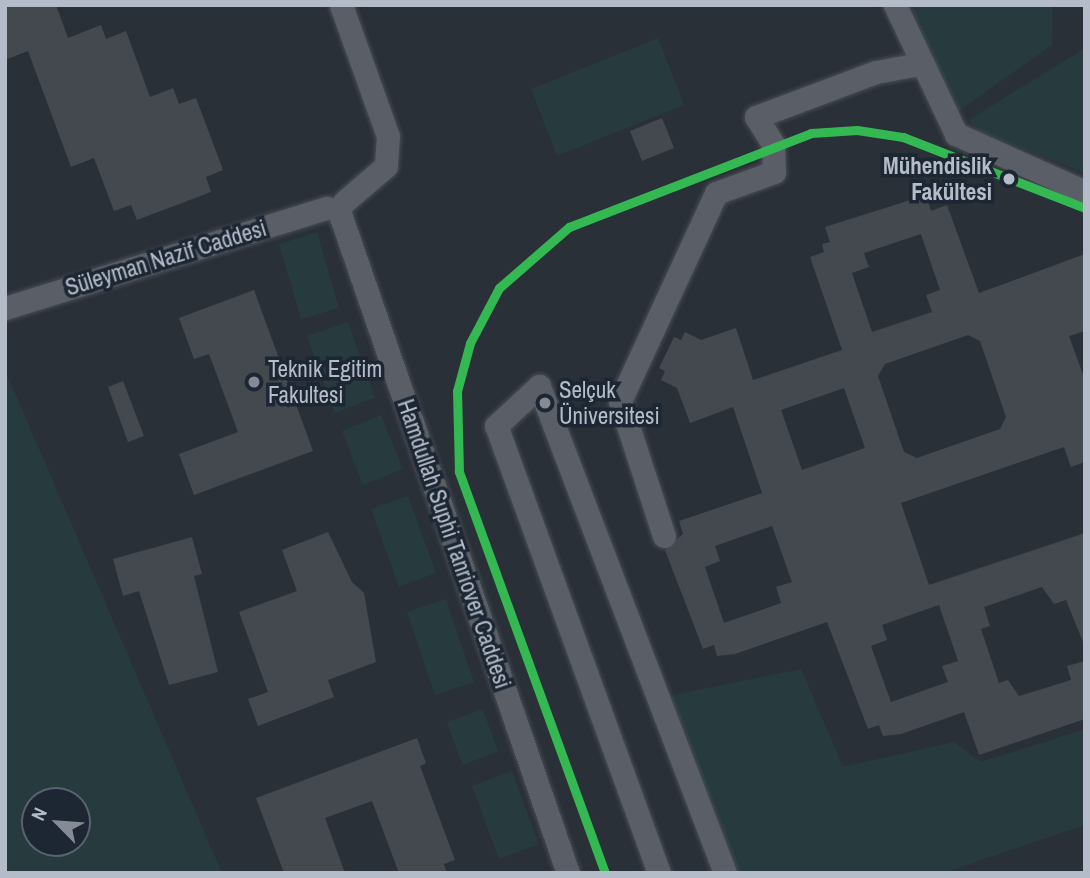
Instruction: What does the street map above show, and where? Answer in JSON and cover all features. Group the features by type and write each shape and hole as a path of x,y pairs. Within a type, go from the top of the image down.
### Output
{"street":[{"path":"337,208 386,166 388,136 341,5"},
{"path":"895,5 919,64 956,134 1085,192"},
{"path":"664,536 620,401 716,193 774,172 773,144 756,117 876,72 919,64"},
{"name":"Süleyman Nazif Caddesi","path":"5,308 337,208"},
{"name":"Hamdullah Suphi Tanriover Caddesi","path":"337,208 568,873"},
{"path":"659,873 496,426 539,386 725,873"}],"green space":[{"path":"910,5 1053,5 1052,45 956,113"},
{"path":"658,38 684,105 557,156 531,89"},
{"path":"1085,48 1085,173 980,132 969,120"},
{"path":"317,232 339,308 301,319 279,244"},
{"path":"348,322 375,398 334,413 307,336"},
{"path":"5,370 222,873 5,873"},
{"path":"381,415 403,469 363,485 342,431"},
{"path":"408,496 436,573 399,587 371,509"},
{"path":"446,599 474,682 435,695 407,612"},
{"path":"801,669 843,767 954,742 981,762 1085,729 1085,825 943,873 737,873 669,696"},
{"path":"483,709 498,752 462,765 447,722"},
{"path":"512,771 539,844 499,859 472,786"}],"building":[{"path":"5,5 56,5 68,38 101,25 106,39 126,31 150,97 173,88 179,104 196,98 223,170 206,177 211,192 137,220 131,205 114,211 94,158 71,167 28,51 5,60"},
{"path":"662,118 674,148 642,161 630,131"},
{"path":"926,195 931,211 947,205 979,293 1085,254 1085,331 1069,336 1085,380 1085,462 1071,467 1064,447 901,503 929,585 1085,533 1085,647 1066,600 1054,604 1042,587 984,607 990,626 981,629 999,683 1008,680 1019,696 1071,680 1067,666 1085,661 1085,719 979,755 964,712 901,734 883,736 879,725 868,729 827,622 735,654 717,656 714,645 703,649 665,550 683,534 679,521 762,493 733,407 690,423 677,388 661,380 665,371 659,368 674,337 681,340 685,332 701,340 736,328 753,380 842,350 810,257 824,252 822,244 830,242 825,227","holes":["921,234 940,290 926,295 932,312 872,332 852,273 869,267 864,253","968,335 980,341 1006,417 1000,429 917,458 904,452 878,376 885,364","844,388 865,448 802,470 781,410","772,526 792,582 776,587 781,603 724,623 705,567 720,561 715,546","939,605 958,661 942,666 948,682 891,702 871,646 887,640 882,625"]},
{"name":"Teknik Egitim Fakultesi","path":"254,290 313,451 194,495 179,454 238,432 209,354 194,359 179,318"},
{"path":"123,381 144,436 128,442 108,387"},
{"path":"328,532 352,582 364,593 376,662 328,680 334,697 258,726 248,699 268,692 239,612 297,591 282,550"},
{"path":"192,537 202,574 194,576 218,672 169,685 139,591 123,596 113,559"},
{"path":"417,738 426,763 420,766 455,860 444,864 447,873 399,873 372,801 325,818 345,873 284,873 256,798"}],"transit line":[{"path":"605,873 459,472 457,391 470,343 499,288 569,227 811,133 857,130 903,137 1085,208"}],"place":[{"name":"Mühendislik Fakültesi","path":"1009,179"},
{"name":"Teknik Egitim Fakultesi","path":"254,382"},
{"name":"Selçuk Üniversitesi","path":"545,403"}]}
